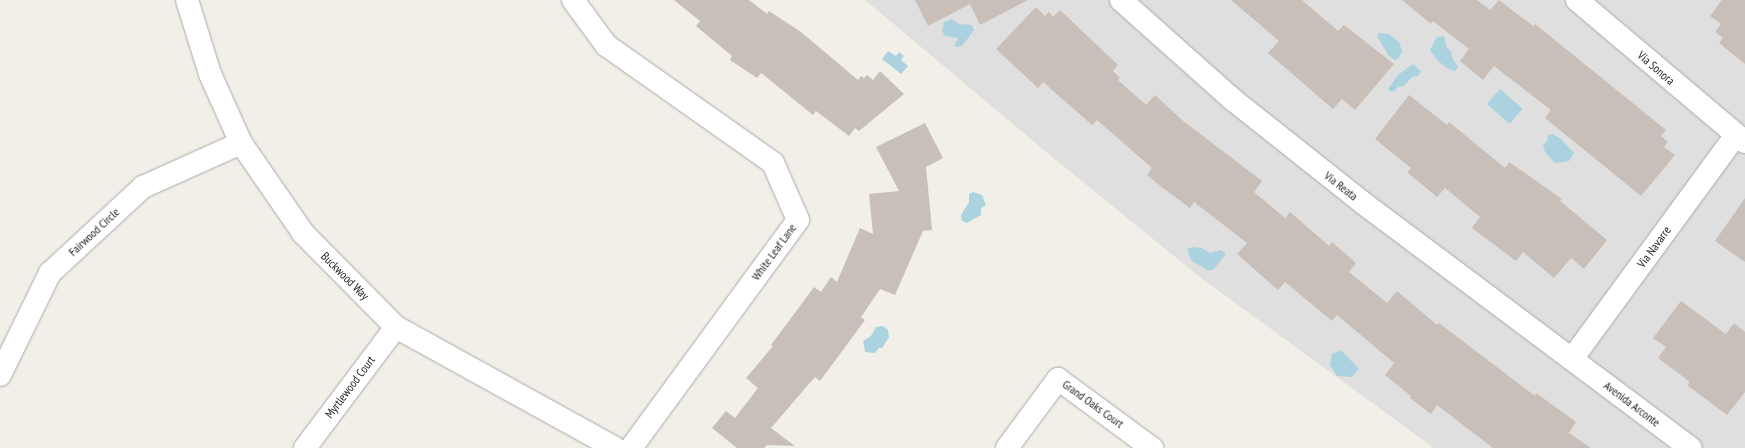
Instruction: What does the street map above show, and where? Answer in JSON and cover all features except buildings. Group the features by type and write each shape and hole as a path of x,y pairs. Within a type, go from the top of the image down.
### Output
{"street":[{"name":"Buckwood Way","path":"187,0 210,74 241,143 303,233 396,327 615,448"},
{"name":"White Leaf Lane","path":"572,0 606,45 773,163 798,220 631,448"},
{"name":"Via Reata","path":"1121,0 1239,105 1363,203 1572,359"},
{"name":"Via Sonora","path":"1577,0 1740,139"},
{"name":"Via Navarre","path":"1572,359 1740,139"},
{"name":"Fairwood Circle","path":"0,375 50,273 143,186 241,143"},
{"name":"Myrtlewood Court","path":"304,448 396,327"},
{"name":"Avenida Arconte","path":"1572,359 1692,448"},
{"name":"Grand Oaks Court","path":"1007,448 1058,379 1152,448"}],"shaded area":[{"path":"865,0 1745,0 1745,448 1434,448 1201,278 1051,156"}],"water":[{"path":"952,19 959,24 972,25 974,30 962,46 954,46 958,38 945,36 942,31 944,22"},
{"path":"1380,33 1389,34 1399,42 1402,51 1399,58 1395,60 1389,56 1378,38 1377,35"},
{"path":"1444,36 1447,48 1451,51 1458,67 1455,71 1448,69 1438,61 1430,50 1437,37"},
{"path":"888,51 896,56 899,52 904,56 901,60 908,66 901,74 882,59"},
{"path":"1413,64 1421,71 1418,76 1412,77 1404,86 1397,87 1396,90 1391,92 1388,89 1398,75"},
{"path":"1500,89 1523,109 1510,124 1487,104"},
{"path":"1553,134 1561,139 1574,153 1569,161 1555,163 1545,152 1543,145 1547,141 1548,135"},
{"path":"973,192 982,195 986,205 981,208 981,215 967,223 962,221 961,215 969,202 969,194"},
{"path":"1193,247 1202,248 1210,253 1221,250 1226,254 1213,270 1207,270 1191,260 1187,249"},
{"path":"883,326 888,330 889,337 882,348 879,348 875,353 865,352 863,341 871,336 876,327"},
{"path":"1341,350 1359,369 1352,377 1337,376 1330,365 1332,354"}]}
